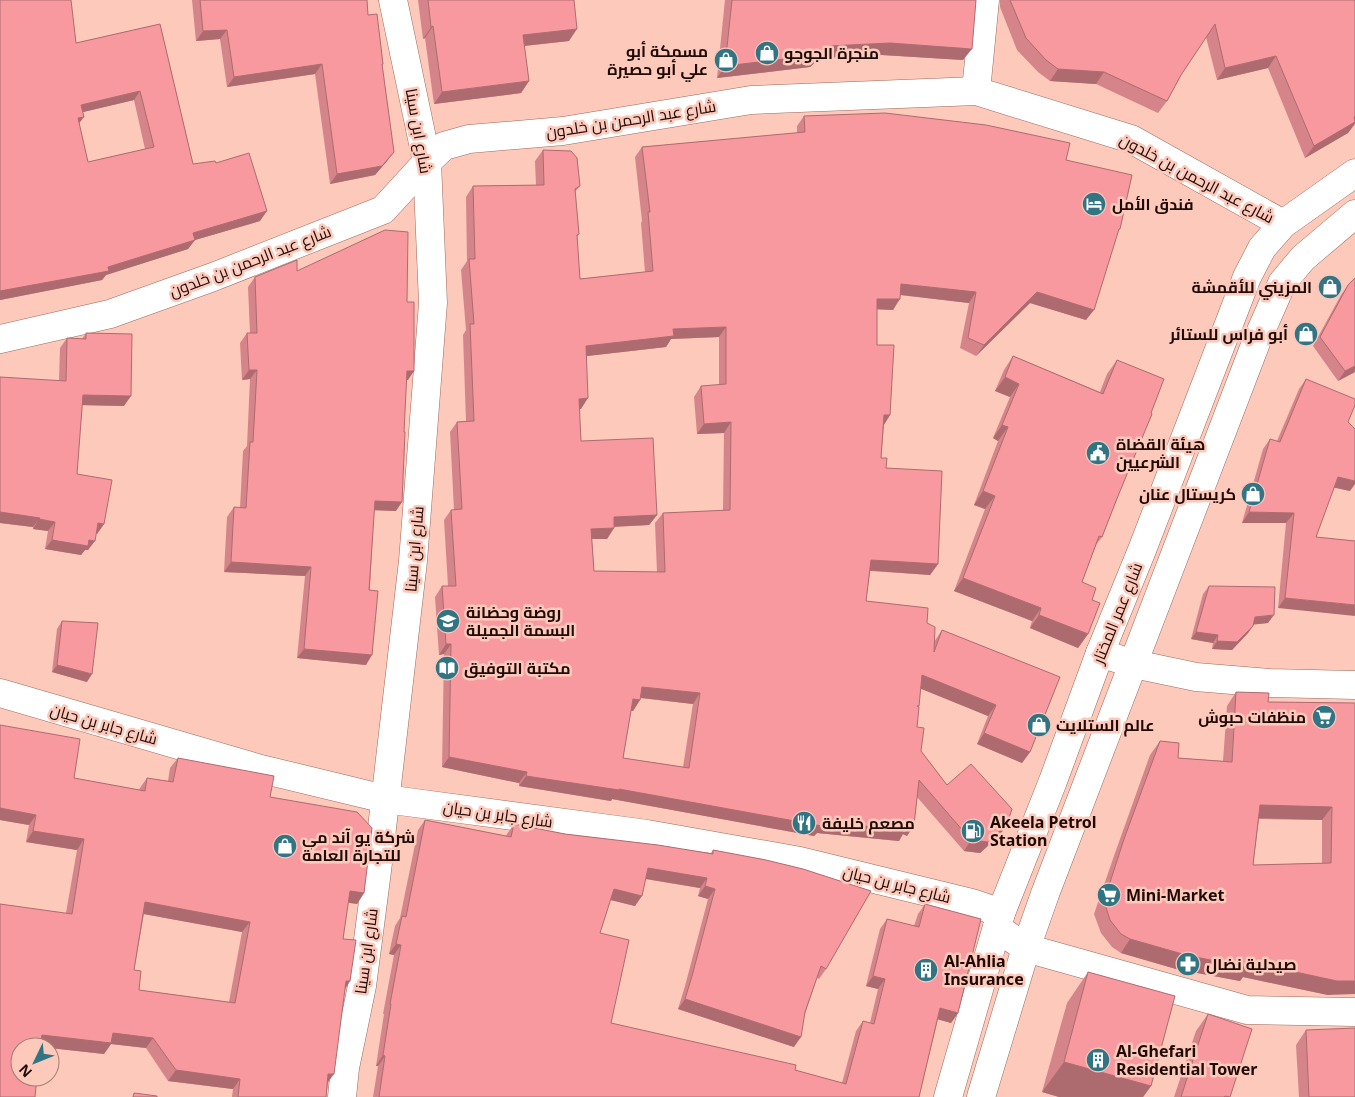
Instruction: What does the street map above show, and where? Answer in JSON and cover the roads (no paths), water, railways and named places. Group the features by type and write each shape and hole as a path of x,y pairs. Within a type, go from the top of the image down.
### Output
{"street":[{"name":"شارع ابن سينا","path":"342,1097 345,1068 362,986 414,560 433,303 427,162 393,0"},
{"path":"976,91 985,0"},
{"name":"شارع عبد الرحمن بن خلدون","path":"0,339 110,314 213,277 383,210 444,146 469,139 563,131 752,100 976,91 1131,139 1283,224"},
{"name":"شارع عمر المختار","path":"948,1097 999,920 1100,653 1142,550 1247,277 1262,248 1283,224 1355,173"},
{"name":"شارع عمر المختار","path":"982,1097 1026,948 1045,894 1257,340 1282,283 1303,258 1355,214"},
{"path":"1100,653 1134,664 1196,677 1269,683 1355,686"},
{"name":"شارع جابر بن حيان","path":"0,693 257,768 385,799 647,834 800,861 972,902 999,920 1026,948 1247,1010 1355,1012"}],"place":[{"name":"منجرة الجوجو","path":"767,53"},
{"name":"مسمكة أبو علي أبو حصيرة","path":"726,60"},
{"name":"فندق الأمل","path":"1094,204"},
{"name":"المزيني للأقمشة","path":"1330,287"},
{"name":"أبو فراس للستائر","path":"1306,334"},
{"name":"هيئة القضاة الشرعيين","path":"1098,453"},
{"name":"كريستال عنان","path":"1253,494"},
{"name":"روضة وحضانة البسمة الجميلة","path":"448,621"},
{"name":"مكتبة التوفيق","path":"447,668"},
{"name":"منظفات حبوش","path":"1324,717"},
{"name":"عالم الستلايت","path":"1039,725"},
{"name":"مصعم خليفة","path":"804,823"},
{"name":"Akeela Petrol Station","path":"973,831"},
{"name":"شركة يو آند مي للتجارة العامة","path":"285,846"},
{"name":"Mini-Market","path":"1109,895"},
{"name":"صيدلية نضال","path":"1188,964"},
{"name":"Al-Ahlia Insurance","path":"926,970"},
{"name":"Al-Ghefari Residential Tower","path":"1098,1060"}]}
